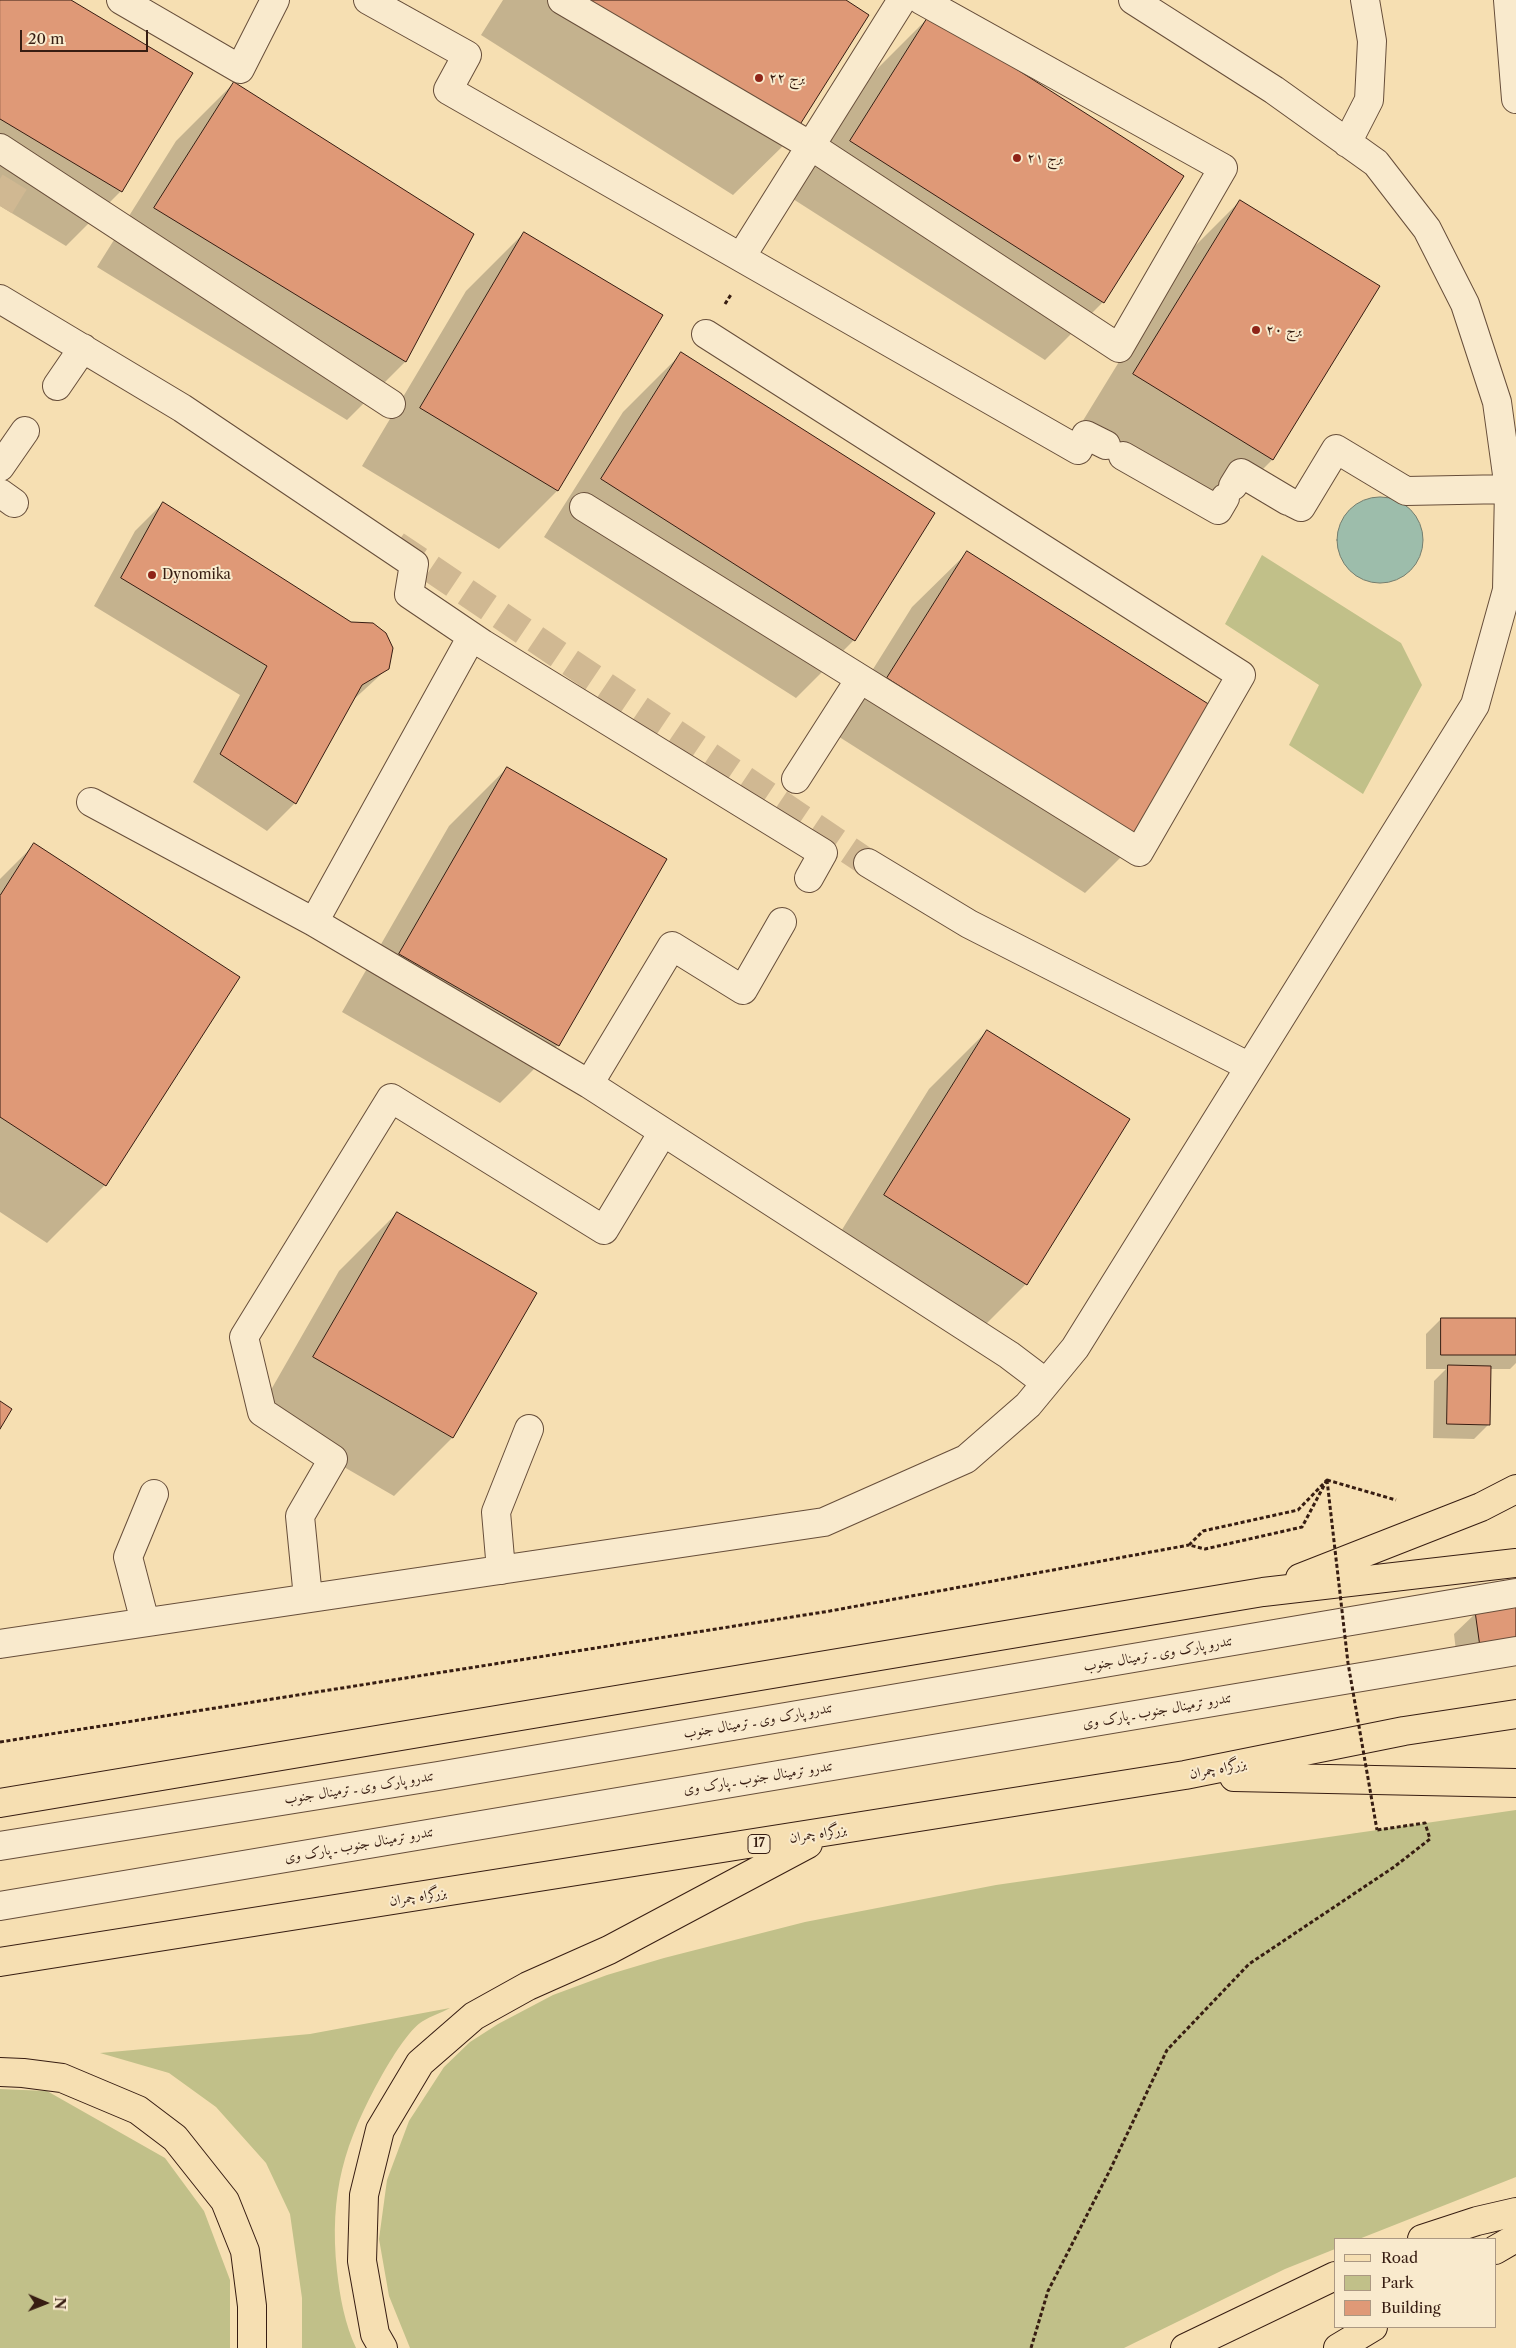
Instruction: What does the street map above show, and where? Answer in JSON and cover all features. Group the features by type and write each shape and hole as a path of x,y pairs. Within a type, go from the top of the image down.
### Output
{"main road":[{"path":"1263,1592 1481,1507 1516,1489"},
{"path":"0,1803 1263,1592 1516,1563"},
{"name":"بزرگراه چمران","path":"0,1962 1185,1775 1404,1731 1516,1714"},
{"path":"1185,1775 1516,1783"},
{"path":"383,2348 375,2334 362,2262 364,2194 380,2130 420,2063 474,2016 528,1986 609,1950 827,1833"},
{"path":"0,2072 62,2078 138,2110 175,2138 225,2201 245,2251 252,2306 252,2348"},
{"path":"1425,2238 1516,2212"},
{"path":"1496,2249 1516,2238"},
{"path":"1185,2348 1334,2276"},
{"path":"1338,2348 1371,2328"}],"street":[{"path":"121,0 240,69 275,0"},
{"path":"368,0 467,54 448,90 1078,450 1086,435 1218,510 1241,473 1301,507 1336,450 1406,491 1509,489"},
{"path":"562,0 811,146 1119,348 1223,168 922,0"},
{"path":"741,257 902,0"},
{"path":"0,1644 824,1522 966,1459 1028,1405 1075,1348 1475,705 1507,590 1509,489 1497,402 1465,304 1427,229 1376,163 1274,90 1133,0"},
{"path":"1347,143 1369,100 1372,42 1364,0"},
{"path":"1508,0 1516,99"},
{"path":"0,148 391,404"},
{"path":"0,299 182,408 414,564 408,594 483,644 823,853 809,878"},
{"path":"584,507 1139,852 1241,675 706,334"},
{"path":"57,386 83,348"},
{"path":"0,467 25,431"},
{"path":"314,922 466,647"},
{"path":"796,779 860,679"},
{"path":"91,802 314,922 589,1084 1009,1355 1046,1383"},
{"path":"868,863 969,924 1250,1067"},
{"path":"589,1084 672,946 743,990 782,922"},
{"path":"308,1598 300,1516 333,1459 262,1412 244,1337 390,1098 604,1230 663,1132"},
{"path":"500,1570 496,1512 529,1429"},
{"path":"146,1622 128,1557 154,1494"},
{"name":"تندرو پارک وی ـ ترمینال جنوب","path":"0,1846 458,1772 1516,1593"},
{"name":"تندرو ترمینال جنوب ـ پارک وی","path":"0,1906 1516,1651"}],"path":[{"path":"1327,1480 1404,1502"},
{"path":"1189,1545 1203,1531 1298,1510 1327,1480"},
{"path":"0,1742 830,1611 1189,1545 1205,1549 1302,1527 1327,1480"},
{"path":"1031,2348 1048,2291 1110,2170 1167,2050 1250,1964 1394,1867 1430,1839 1425,1824 1377,1830 1348,1663 1327,1480"}],"green space":[{"path":"1262,555 1401,643 1422,685 1363,794 1289,745 1319,685 1225,624"},
{"path":"1516,1810 1516,2177 1362,2238 1334,2238 1334,2249 1285,2269 1124,2348 410,2348 389,2296 379,2239 387,2180 409,2121 444,2067 470,2042 498,2024 553,1995 607,1975 664,1958 805,1922 996,1885"},
{"path":"450,2008 426,2019 418,2025 395,2054 382,2075 358,2123 342,2169 335,2217 337,2271 344,2311 356,2348 302,2348 302,2298 290,2214 266,2163 216,2107 169,2073 100,2053 310,2034"},
{"path":"0,2089 47,2091 165,2158 204,2211 230,2280 230,2348 0,2348"}],"shaded area":[{"path":"1380,497 1396,500 1404,504 1416,516 1420,524 1423,540 1420,556 1416,564 1404,576 1396,580 1380,583 1364,580 1356,576 1344,564 1340,556 1337,540 1340,524 1344,516 1356,504 1364,500"}],"building":[{"path":"0,0 71,0 193,73 122,192 0,119"},
{"name":"برج ۲۲","path":"566,0 846,0 869,15 789,142"},
{"name":"برج ۲۱","path":"930,14 1184,176 1104,303 850,141"},
{"path":"234,82 474,234 406,362 154,208"},
{"name":"برج ۲۰","path":"1240,200 1380,286 1273,460 1133,374"},
{"path":"524,232 663,315 558,491 420,408"},
{"path":"681,352 935,513 855,641 601,479"},
{"path":"163,502 351,622 373,623 386,633 393,648 389,669 362,685 296,804 220,754 267,666 121,578"},
{"path":"967,551 1221,712 1141,839 887,678"},
{"path":"507,767 667,859 559,1046 399,954"},
{"path":"34,843 240,977 106,1186 0,1117 0,896"},
{"path":"987,1030 1130,1119 1027,1285 884,1195"},
{"path":"397,1212 537,1293 453,1438 313,1357"},
{"path":"1441,1318 1516,1318 1516,1355 1441,1355"},
{"path":"1448,1365 1491,1366 1490,1425 1447,1424"},
{"path":"0,1401 12,1409 0,1429"},
{"path":"1516,1606 1516,1642 1480,1647 1475,1611"}],"tunnel":[{"path":"0,206 25,165"},
{"path":"396,545 868,863"}],"place":[{"name":"برج ۲۲","path":"759,78"},
{"name":"برج ۲۱","path":"1017,158"},
{"name":"برج ۲۰","path":"1256,330"},
{"name":"Dynomika","path":"152,575"}]}
